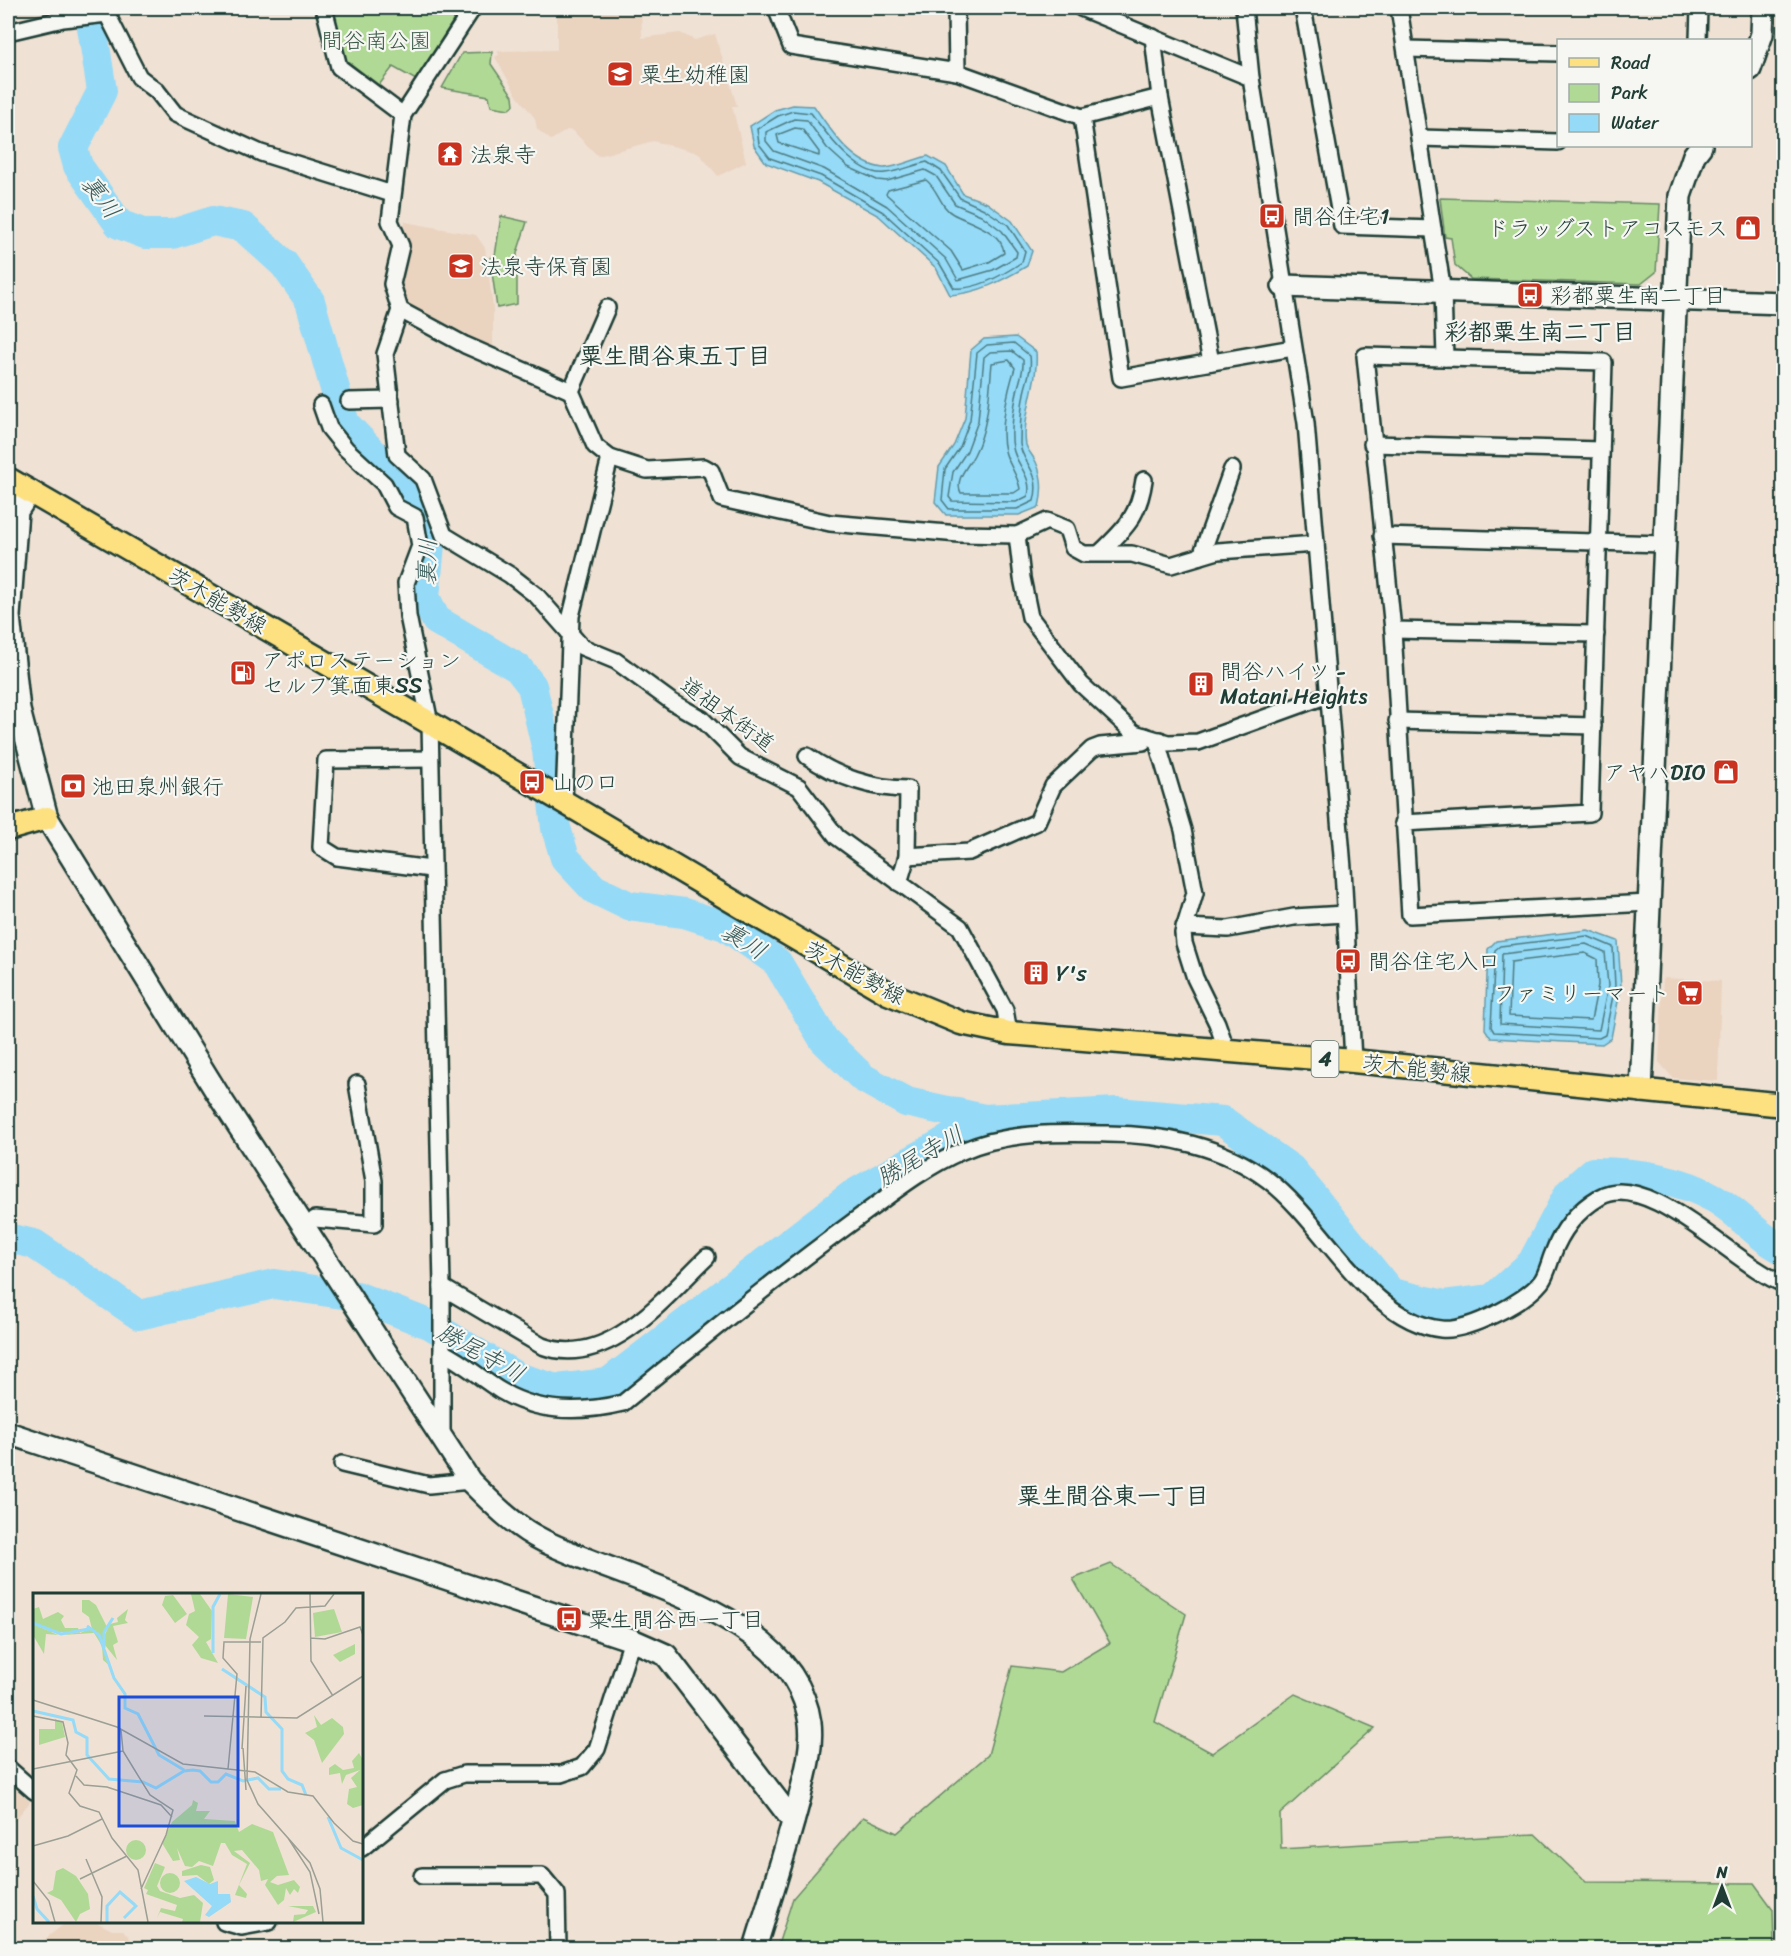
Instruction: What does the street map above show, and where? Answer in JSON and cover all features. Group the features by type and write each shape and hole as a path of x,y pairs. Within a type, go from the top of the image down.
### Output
{"main road":[{"name":"茨木能勢線","path":"8,479 532,782 888,993 961,1023 1009,1033 1353,1061 1784,1105"},
{"path":"8,829 47,818"}],"street":[{"path":"324,8 339,67 403,115"},
{"path":"349,401 390,400 385,354 400,310 392,284 401,246 390,221 403,115 473,8"},
{"path":"776,8 791,46 957,72 1082,117 1160,97"},
{"path":"956,8 957,72"},
{"path":"1081,8 1251,78"},
{"path":"1244,8 1251,78 1306,423 1345,914 1353,1061"},
{"path":"1304,8 1342,226 1433,229"},
{"path":"1399,8 1443,291 1445,358"},
{"path":"1698,39 1699,8"},
{"path":"1752,63 1762,34 1763,8"},
{"path":"8,33 107,11 139,76 157,91 175,114 261,153 392,194"},
{"path":"1153,37 1160,97 1211,362"},
{"path":"1406,49 1557,53"},
{"path":"1082,117 1121,378 1293,348"},
{"path":"1420,138 1557,142"},
{"path":"1641,1091 1673,300 1680,196 1701,147"},
{"path":"1283,286 1784,303"},
{"path":"572,391 607,308"},
{"path":"400,310 465,345 572,391 595,446 610,458 647,470 704,467 711,471 722,499 830,523 959,534 1017,536 1047,521 1067,529 1073,548 1084,554 1132,554 1172,565 1218,551 1316,544"},
{"path":"1403,824 1590,813 1604,362 1365,356 1372,444 1393,630 1403,824 1410,915 1649,903"},
{"name":"道祖本街道","path":"390,400 397,455 423,479 444,535 510,575 537,596 569,635 582,647 616,661 672,702 702,719 740,757 799,787 837,837 960,927 1005,1010 1009,1033"},
{"path":"321,405 328,428 346,449 384,484 396,507 414,517 420,546 406,583 408,616 430,723 442,1441"},
{"path":"1372,444 1601,450"},
{"path":"564,802 571,616 610,458"},
{"path":"1201,556 1232,469"},
{"path":"1100,553 1128,526 1142,494 1144,480"},
{"path":"30,491 17,511 11,555 9,616 19,710 47,818 213,1087 470,1481 507,1518 543,1541 715,1612 768,1646 796,1680 810,1724 807,1765 793,1821 755,1948"},
{"path":"414,517 433,503"},
{"path":"1017,536 1030,617 1081,684 1134,733 1153,738 1198,742 1328,695"},
{"path":"1382,536 1664,544"},
{"path":"1393,630 1596,634"},
{"path":"1397,721 1593,726"},
{"path":"907,856 969,852 1037,822 1053,786 1092,749 1100,746 1143,742 1153,738"},
{"path":"1153,738 1159,748 1183,830 1196,892 1184,927 1184,943 1195,978 1217,1023 1227,1051"},
{"path":"807,756 831,773 885,789 908,789 907,856 899,883"},
{"path":"430,759 326,760 321,847 337,857 431,869"},
{"path":"1184,927 1228,929 1294,917 1345,914"},
{"path":"315,1219 374,1224 375,1181 357,1084"},
{"path":"442,1352 464,1363 501,1391 534,1405 570,1410 594,1410 623,1403 774,1279 907,1182 963,1150 1040,1133 1124,1134 1179,1140 1225,1156 1268,1179 1299,1209 1378,1300 1411,1319 1441,1329 1471,1326 1506,1308 1542,1282 1560,1234 1582,1210 1603,1195 1617,1192 1643,1196 1687,1218 1763,1273 1784,1284"},
{"path":"441,1287 542,1346 560,1352 577,1352 611,1340 645,1317 707,1257"},
{"path":"8,1433 632,1640 666,1655 793,1821"},
{"path":"342,1464 429,1485 470,1481"},
{"path":"363,1847 445,1780 464,1774 561,1774 582,1767 597,1749 632,1640"},
{"path":"8,1768 33,1790"},
{"path":"422,1876 542,1876 558,1894 558,1948"},
{"path":"227,1923 242,1928 264,1923"}],"shaded area":[{"path":"557,8 641,8 642,38 680,33 695,40 715,34 737,106 732,106 746,162 718,176 699,153 653,141 598,156 573,131 567,130 551,140 537,129 535,118 518,97 495,57 499,55 498,51 557,50"},
{"path":"405,222 476,235 485,248 493,308 493,348 406,302 401,288"},
{"path":"1663,978 1721,981 1718,1081 1673,1078 1659,1062"},
{"path":"8,1782 30,1802 8,1828"},
{"path":"98,1923 112,1930 123,1930 138,1948 34,1948 64,1924"}],"green space":[{"name":"間谷南公園","path":"329,8 461,8 416,80 393,67 379,85 346,60"},
{"path":"492,52 491,64 513,96 514,105 509,109 491,106 489,96 442,88 462,53"},
{"path":"1440,198 1660,204 1656,272 1641,284 1471,279 1455,265 1451,238 1445,237"},
{"path":"501,216 527,222 517,253 517,304 497,308 490,258 495,256"},
{"path":"1111,1564 1186,1614 1155,1722 1212,1753 1295,1694 1375,1728 1280,1814 1281,1849 1535,1834 1586,1882 1754,1883 1773,1909 1774,1948 777,1948 793,1898 863,1817 897,1833 988,1755 1012,1666 1061,1672 1110,1643 1073,1579"}],"water":[{"path":"793,105 814,106 842,144 861,160 872,165 887,168 928,156 946,166 963,194 987,203 1012,221 1032,251 1027,266 990,285 971,292 950,295 936,268 879,216 818,182 766,163 754,146 750,126 775,110"},
{"path":"1016,337 1036,352 1035,375 1025,434 1026,445 1036,462 1041,479 1039,507 1019,515 946,515 935,502 939,467 954,445 965,418 971,350 984,339"},
{"path":"1588,930 1618,941 1621,986 1611,1038 1602,1044 1491,1038 1485,1029 1488,949 1496,941"}],"waterway":[{"name":"裏川","path":"89,8 102,91 73,148 78,166 119,224 145,234 172,234 213,221 243,227 284,264 310,301 345,424 421,503 431,533 425,597 436,620 518,668 532,686 547,750 556,828 565,858 594,889 629,906 684,913 725,926 777,962 824,1040 863,1078 906,1102 984,1119"},
{"name":"勝尾寺川","path":"8,1238 34,1244 139,1315 274,1284 356,1296 431,1325 517,1377 557,1389 608,1383 852,1195 984,1119 1117,1112 1223,1121 1291,1169 1391,1293 1444,1305 1492,1299 1532,1263 1569,1193 1593,1172 1624,1173 1655,1178 1700,1191 1732,1210 1774,1245 1784,1250"}],"place":[{"name":"粟生幼稚園","path":"620,74"},
{"name":"法泉寺","path":"450,154"},
{"name":"間谷住宅1","path":"1272,216"},
{"name":"ドラッグストアコスモス","path":"1748,228"},
{"name":"法泉寺保育園","path":"461,266"},
{"name":"彩都粟生南二丁目","path":"1530,295"},
{"name":"アポロステーション セルフ箕面東SS","path":"243,673"},
{"name":"間谷ハイツ - Matani Heights","path":"1201,684"},
{"name":"アヤハDIO","path":"1726,772"},
{"name":"山の口","path":"532,782"},
{"name":"池田泉州銀行","path":"73,786"},
{"name":"間谷住宅入口","path":"1348,961"},
{"name":"Y's","path":"1036,973"},
{"name":"ファミリーマート","path":"1690,993"},
{"name":"粟生間谷西一丁目","path":"569,1619"}],"district":[{"name":"彩都粟生南二丁目","path":"1540,332"},
{"name":"粟生間谷東五丁目","path":"675,356"},
{"name":"粟生間谷東一丁目","path":"1113,1496"}]}
